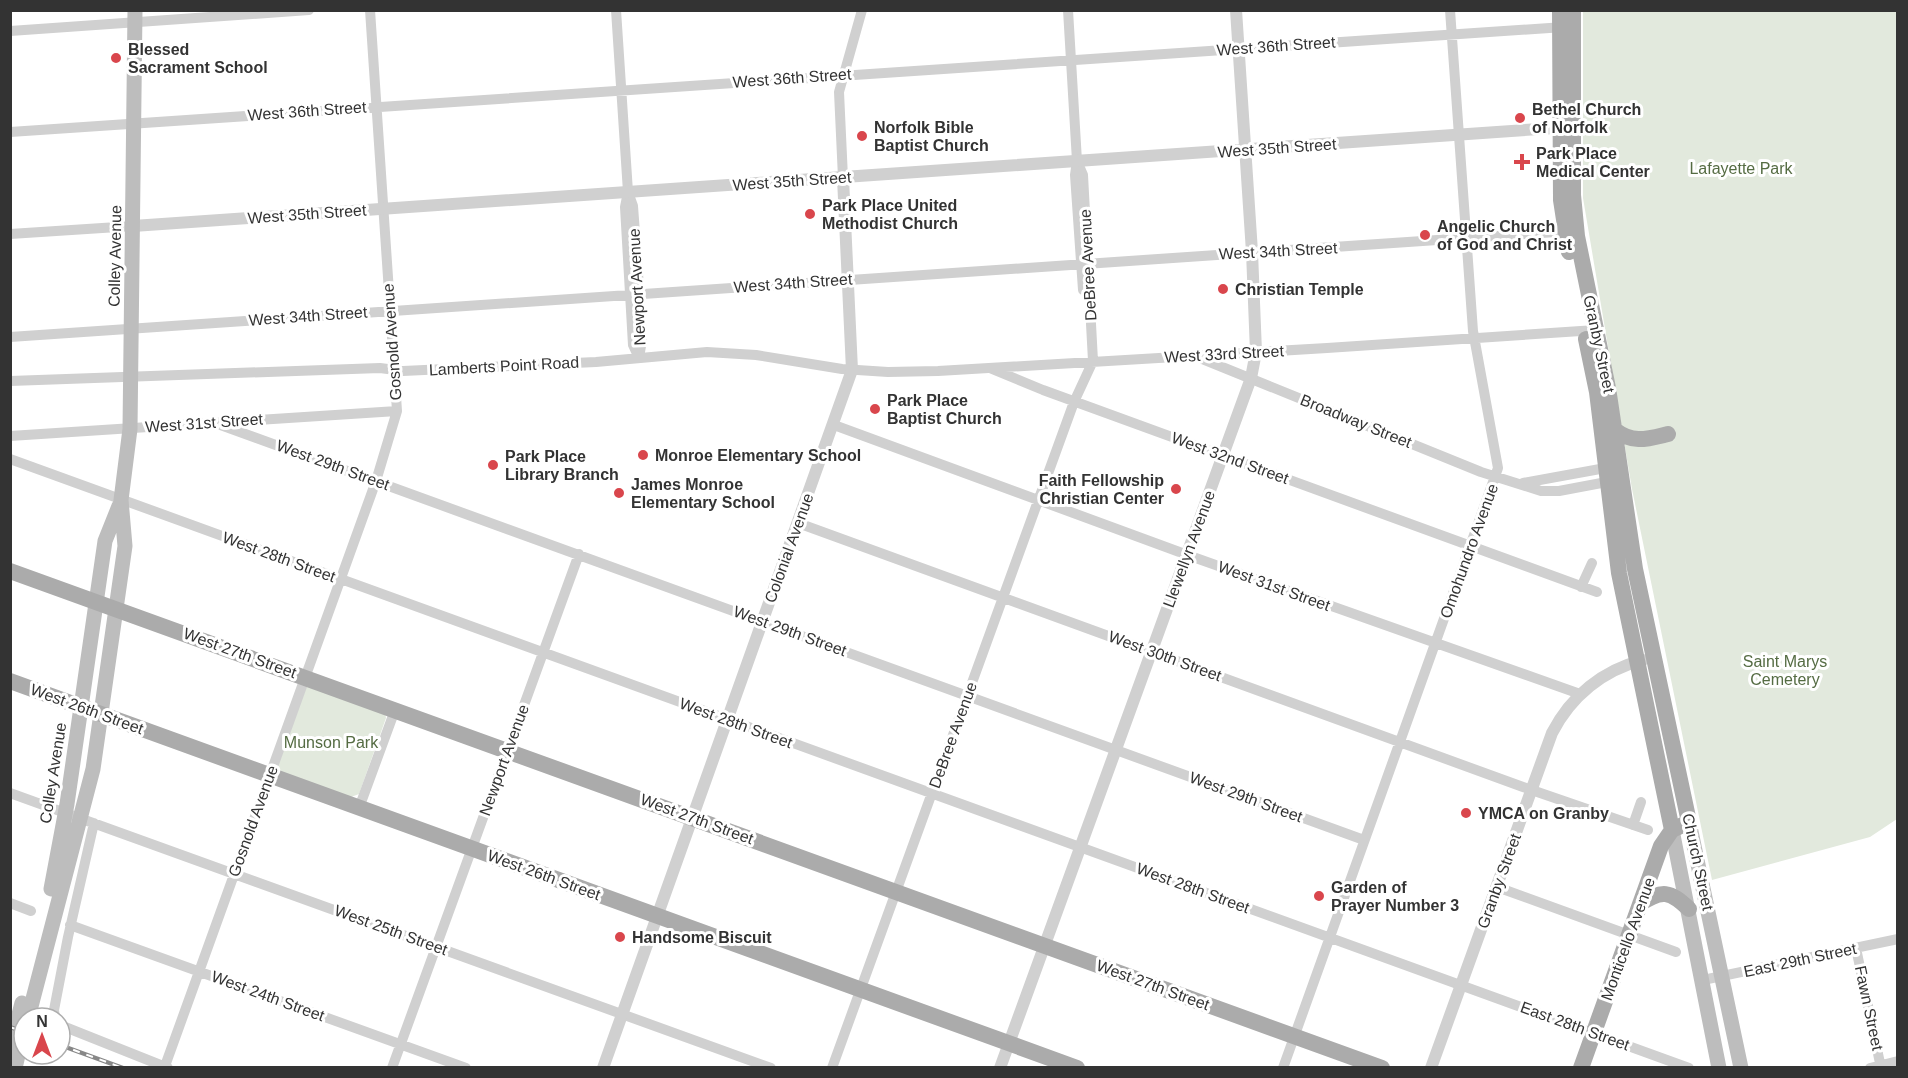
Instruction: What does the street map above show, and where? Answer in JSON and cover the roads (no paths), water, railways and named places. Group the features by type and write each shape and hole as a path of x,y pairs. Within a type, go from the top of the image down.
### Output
{"main road":[{"name":"Colley Avenue","path":"31,1006 93,769 125,546 121,500 130,429 135,16"},
{"name":"Granby Street","path":"1566,18 1567,127 1561,200 1615,430 1613,473 1619,573 1636,662"},
{"name":"Granby Street","path":"1590,330 1597,392 1654,657"},
{"path":"1615,430 1628,439 1640,441 1668,434"},
{"name":"Colley Avenue","path":"10,1049 49,898 79,818 82,707 105,542 121,500"},
{"name":"West 27th Street","path":"10,571 1382,1068"},
{"name":"Church Street","path":"1654,657 1741,1068"},
{"name":"Church Street","path":"1636,662 1689,909 1719,1068"},
{"name":"West 26th Street","path":"10,681 1077,1068"},
{"path":"1672,830 1689,822"},
{"name":"Monticello Avenue","path":"1581,1068 1661,846 1672,830"},
{"path":"1640,904 1650,897 1664,894 1676,897 1689,909"}],"street":[{"path":"10,31 135,16 309,10"},
{"name":"Gosnold Avenue","path":"166,1067 198,971 376,481 397,411 370,10"},
{"name":"Newport Avenue","path":"616,10 628,192 625,207 635,294 633,345 639,358"},
{"name":"Colonial Avenue","path":"603,1068 852,370 839,92 862,10"},
{"name":"DeBree Avenue","path":"832,1068 1074,402 1074,389 1089,361 1085,263 1075,175 1077,161 1068,10"},
{"name":"Llewellyn Avenue","path":"1000,1068 1251,378 1256,352 1252,252 1236,10"},
{"name":"Omohundro Avenue","path":"1283,1068 1498,468 1473,338 1450,10"},
{"name":"West 36th Street","path":"10,132 1452,34 1566,18"},
{"name":"West 35th Street","path":"10,234 1567,127"},
{"name":"West 34th Street","path":"10,337 1570,231"},
{"name":"West 33rd Street","path":"852,370 888,372 990,368 1590,330"},
{"name":"Lamberts Point Road","path":"10,381 380,368 403,371 507,367 707,352 732,352 852,370"},
{"name":"Broadway Street","path":"1192,355 1496,477 1520,484 1613,473"},
{"name":"West 32nd Street","path":"990,368 1074,402 1597,592"},
{"name":"West 31st Street","path":"10,436 397,411"},
{"name":"West 29th Street","path":"215,423 1364,840"},
{"name":"West 31st Street","path":"834,425 1435,644 1580,694"},
{"name":"West 28th Street","path":"10,459 1461,985"},
{"name":"West 30th Street","path":"798,524 1648,830"},
{"name":"Newport Avenue","path":"392,1068 579,554"},
{"path":"1581,586 1592,563"},
{"name":"Granby Street","path":"1431,1068 1559,719 1580,694 1608,674 1654,657"},
{"path":"359,808 395,710"},
{"name":"West 25th Street","path":"10,793 771,1068"},
{"path":"1633,825 1641,802"},
{"path":"55,1006 70,925 79,818"},
{"path":"1497,887 1676,952"},
{"path":"10,903 31,911"},
{"name":"West 24th Street","path":"70,925 466,1068"},
{"name":"East 29th Street","path":"1703,980 1898,939"},
{"name":"Fawn Street","path":"1856,948 1877,1067"},
{"name":"East 28th Street","path":"1461,985 1689,1068"},
{"path":"72,1030 166,1067"},
{"path":"1877,1067 1898,1061"}],"railway":[{"path":"72,1049 123,1068"}],"place":[{"name":"Blessed Sacrament School","path":"116,58"},
{"name":"Bethel Church of Norfolk","path":"1520,118"},
{"name":"Norfolk Bible Baptist Church","path":"862,136"},
{"name":"Park Place Medical Center","path":"1522,162"},
{"name":"Park Place United Methodist Church","path":"810,214"},
{"name":"Angelic Church of God and Christ","path":"1425,235"},
{"name":"Christian Temple","path":"1223,289"},
{"name":"Park Place Baptist Church","path":"875,409"},
{"name":"Monroe Elementary School","path":"643,455"},
{"name":"Park Place Library Branch","path":"493,465"},
{"name":"Faith Fellowship Christian Center","path":"1176,489"},
{"name":"James Monroe Elementary School","path":"619,493"},
{"name":"YMCA on Granby","path":"1466,813"},
{"name":"Garden of Prayer Number 3","path":"1319,896"},
{"name":"Handsome Biscuit","path":"620,937"}],"park label":[{"name":"Lafayette Park","path":"1741,168"},
{"name":"Saint Marys Cemetery","path":"1785,670"},
{"name":"Munson Park","path":"331,742"}]}
